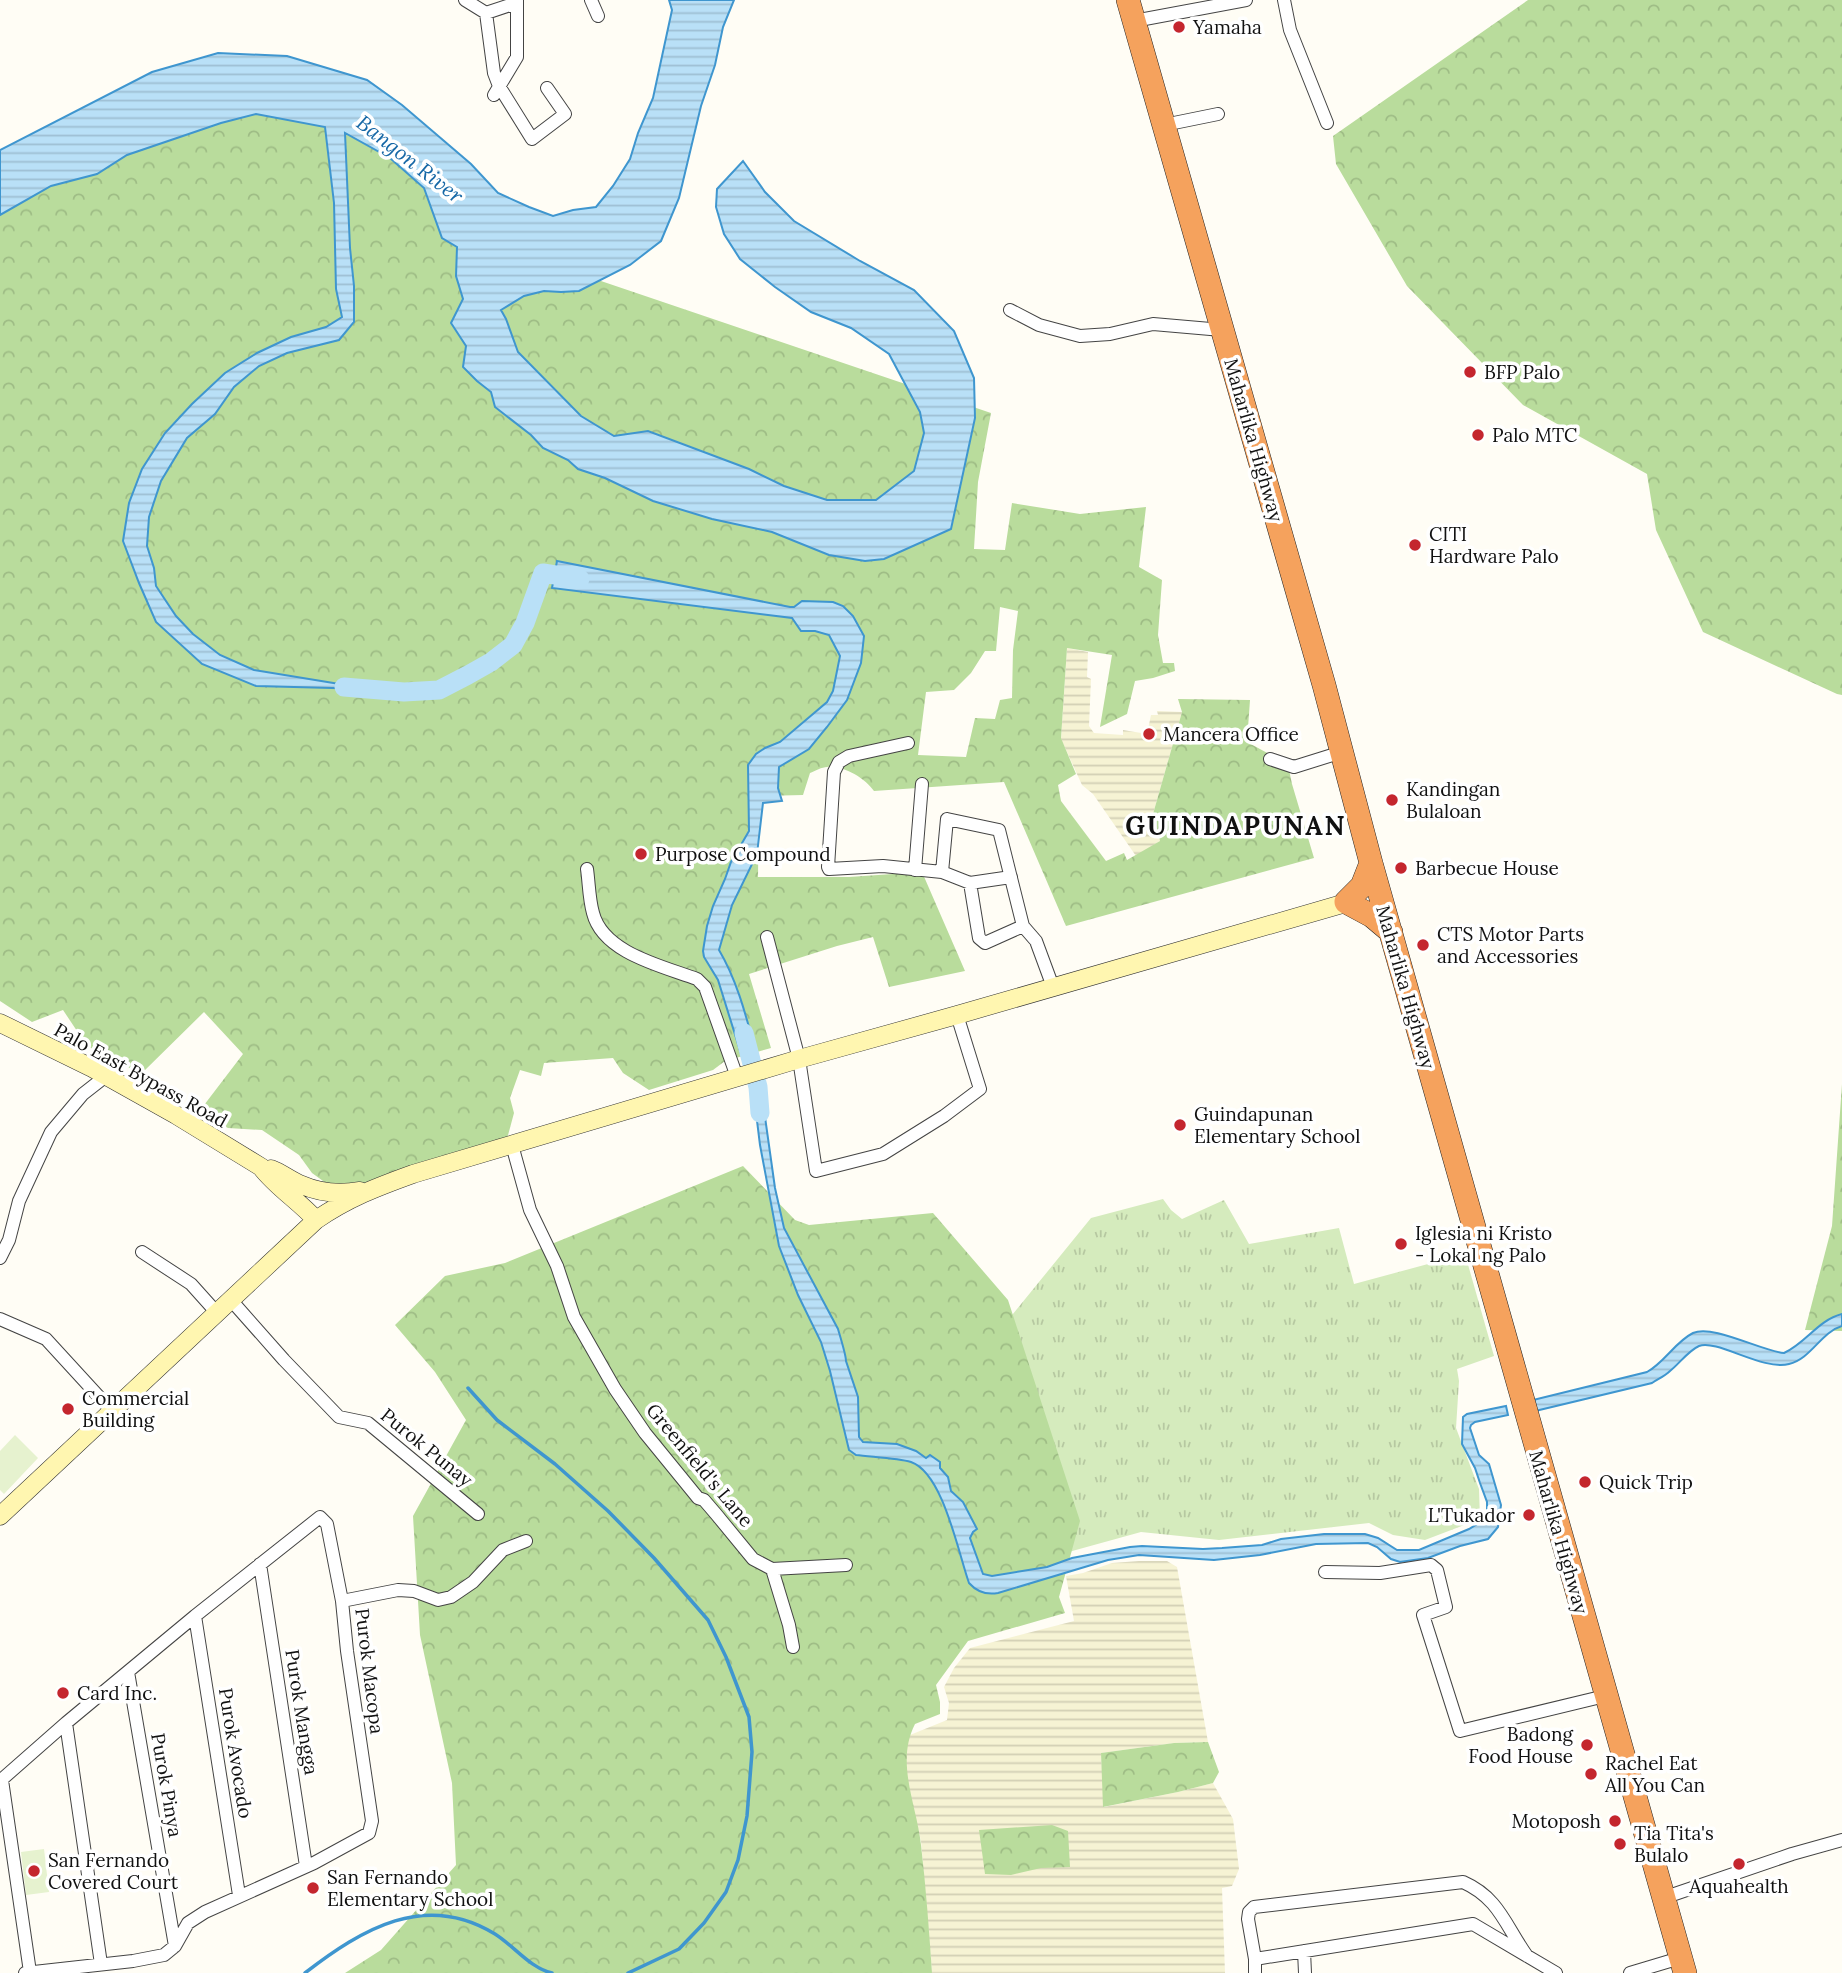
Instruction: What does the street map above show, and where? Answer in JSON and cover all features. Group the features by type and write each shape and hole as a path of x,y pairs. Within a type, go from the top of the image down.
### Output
{"highway":[{"name":"Maharlika Highway","path":"1131,10 1682,1965"},
{"path":"1371,863 1362,886 1346,902 1372,916 1391,932"}],"main road":[{"path":"3,1508 316,1220 333,1208 371,1189 740,1076 1380,893"},
{"name":"Palo East Bypass Road","path":"0,1023 106,1076 261,1167 273,1169 299,1184 335,1199 333,1208"},
{"name":"Palo East Bypass Road","path":"261,1167 267,1176 296,1199 316,1220"},
{"name":"Palo East Bypass Road","path":"319,1191 348,1193 371,1189"}],"street":[{"path":"465,0 486,13"},
{"path":"591,0 598,16"},
{"path":"1131,10 1246,0"},
{"path":"1284,0 1290,30 1327,123"},
{"path":"486,13 516,2 517,57 497,91"},
{"path":"486,13 497,91 532,139 565,114 547,88"},
{"path":"1164,124 1218,114"},
{"path":"1010,310 1040,326 1080,336 1110,334 1153,324 1222,330"},
{"path":"908,743 849,756 839,762 834,772 829,869 883,866 942,872 970,883 1011,877"},
{"path":"1270,758 1294,767 1342,752"},
{"path":"915,870 922,784"},
{"path":"942,872 947,819 999,830 1023,926 1036,941 1053,987"},
{"path":"587,869 593,915 605,936 624,951 697,979 705,987 740,1076"},
{"path":"970,883 979,938 982,942 1023,926"},
{"path":"766,937 799,1059 816,1171 883,1154 944,1116 980,1089 957,1015"},
{"path":"0,1258 9,1240 19,1201 51,1132 83,1094 106,1076"},
{"name":"Greenfield's Lane","path":"512,1145 530,1210 557,1266 574,1315 615,1389 645,1433 698,1498 704,1500 754,1559 772,1569"},
{"path":"142,1252 191,1284 218,1313"},
{"name":"Purok Punay","path":"231,1300 339,1417 368,1423 478,1514"},
{"path":"0,1319 46,1339 112,1410"},
{"name":"Purok Macopa","path":"260,1564 320,1517 327,1524 342,1601 372,1821 369,1833 306,1866"},
{"path":"342,1601 398,1590 414,1591 438,1600 451,1597 473,1582 503,1550 526,1541"},
{"path":"260,1564 66,1723 1,1781 27,1973 164,1955 175,1946 188,1923 205,1912 306,1866"},
{"name":"Purok Mangga","path":"260,1564 306,1866"},
{"path":"793,1647 772,1569 846,1565"},
{"path":"1325,1572 1380,1573 1431,1565 1437,1570 1446,1607 1423,1615 1460,1731 1605,1696"},
{"name":"Purok Avocado","path":"195,1616 239,1895"},
{"name":"Purok Pinya","path":"128,1672 175,1946"},
{"path":"66,1723 101,1964"},
{"path":"1664,1898 1792,1854 1842,1840"},
{"path":"1255,1973 1248,1919 1249,1912 1254,1907 1463,1882 1477,1888 1490,1899 1527,1955"},
{"path":"1255,1959 1474,1924 1556,1973"},
{"path":"1304,1951 1305,1973"},
{"path":"1630,1973 1682,1965"}],"shaded area":[{"path":"1067,648 1088,652 1087,677 1091,679 1089,726 1094,733 1123,735 1123,730 1147,734 1151,715 1158,715 1157,711 1182,712 1153,814 1160,841 1136,856 1093,794 1082,785 1061,739"},
{"path":"1167,1561 1177,1567 1208,1742 1174,1743 1101,1753 1104,1807 1213,1783 1233,1819 1239,1869 1232,1886 1222,1888 1225,1973 932,1973 921,1841 916,1820 795,1752 910,1735 947,1720 949,1703 944,1687 954,1668 970,1648 1074,1621 1066,1576 1112,1563"}],"green space":[{"path":"1528,0 1842,0 1842,695 1703,632 1656,530 1647,474 1523,405 1407,286 1336,164 1333,136"},
{"path":"256,114 325,127 334,203 336,289 342,317 326,327 291,337 257,353 165,433 142,469 129,503 123,541 156,622 230,675 256,686 363,688 254,670 220,655 193,634 176,616 156,586 147,546 149,517 161,481 187,438 215,414 234,387 259,366 287,353 338,340 354,286 344,133 390,158 424,188 442,238 457,247 500,310 524,296 544,291 579,291 598,280 991,413 978,482 974,549 1005,550 1012,503 1080,514 1146,507 1139,567 1162,580 1158,635 1163,663 1174,663 1175,671 1135,681 1127,714 1100,727 1112,655 1067,648 1061,738 1076,774 1058,785 1061,801 1106,861 1124,853 1127,860 1160,841 1153,814 1182,712 1178,699 1250,700 1247,742 1287,760 1314,858 1066,926 1004,782 874,791 847,770 821,768 810,773 803,795 759,796 758,877 849,877 922,872 965,971 889,987 873,937 749,974 771,1048 725,1061 713,1070 649,1090 623,1073 613,1058 544,1063 541,1076 520,1070 510,1098 514,1113 507,1139 350,1188 330,1186 312,1173 299,1155 262,1130 228,1128 198,1113 243,1054 204,1012 141,1074 87,1046 63,1010 32,1022 0,1001 0,215 51,186 97,174 127,155","holes":["1000,607 1018,611 1013,650 1012,698 1000,700 995,719 975,718 966,757 918,755 926,692 954,690 971,673 985,651 996,651"]},
{"path":"1842,1084 1842,1331 1805,1330 1832,1226"},
{"path":"743,1166 795,1220 809,1225 933,1213 1008,1300 1080,1521 1059,1597 1065,1613 968,1641 936,1685 940,1714 915,1724 909,1739 907,1769 921,1845 932,1973 345,1973 381,1950 456,1865 452,1783 420,1635 413,1516 466,1420 435,1372 395,1325 445,1276 505,1263"},
{"path":"1163,1199 1182,1219 1224,1200 1249,1244 1339,1228 1354,1284 1465,1254 1494,1356 1457,1369 1459,1381 1456,1428 1479,1489 1480,1519 1425,1540 1393,1535 1369,1523 1219,1540 1141,1532 1065,1553 991,1341 1091,1218"},
{"path":"15,1435 38,1458 4,1494 0,1490 0,1451"},
{"path":"1208,1742 1219,1772 1213,1783 1103,1807 1101,1753 1174,1743"},
{"path":"1052,1825 1068,1831 1070,1867 1041,1868 1011,1875 985,1874 979,1830"},
{"path":"44,1849 49,1892 26,1895 21,1852"}],"water":[{"name":"Bangon River","path":"669,0 734,0 723,27 715,65 701,106 679,198 661,241 630,265 579,291 544,291 524,296 501,310 518,352 581,416 614,436 648,431 749,469 784,486 827,500 876,500 914,471 924,433 920,412 889,354 851,328 811,312 775,287 740,259 724,234 716,207 717,189 743,161 765,192 794,221 914,290 954,331 974,378 975,418 951,529 884,559 865,561 829,555 772,532 712,519 653,501 605,478 578,469 568,460 543,448 495,407 491,392 463,367 466,346 451,323 463,299 456,276 457,247 442,238 424,188 390,158 345,133 354,322 339,340 287,353 259,366 234,387 215,414 187,438 161,481 149,517 147,546 156,586 176,616 193,634 220,655 254,670 370,689 256,686 202,664 156,622 123,541 129,503 142,469 165,433 225,373 257,353 291,337 326,327 342,317 336,289 334,203 325,127 256,114 221,123 127,155 97,174 51,186 0,215 0,150 152,72 218,53 287,56 367,80 402,105 471,164 498,193 553,216 596,207 630,159 653,98 672,10"},
{"path":"557,561 790,607 802,601 833,602 843,606 853,616 864,636 861,663 847,700 809,749 779,767 778,788 782,801 763,803 757,854 732,905 719,950 737,988 757,1056 743,1060 718,980 704,957 707,926 731,862 749,831 748,765 756,754 780,742 827,702 833,691 840,656 829,635 801,631 792,618 552,588"},
{"path":"763,1086 775,1188 784,1228 838,1329 858,1397 859,1437 863,1442 897,1444 926,1458 930,1455 940,1462 940,1468 948,1477 951,1491 963,1502 977,1529 970,1538 983,1574 992,1576 1047,1567 1072,1558 1130,1547 1222,1548 1262,1545 1281,1539 1324,1534 1365,1534 1378,1538 1397,1550 1419,1550 1469,1529 1487,1518 1487,1502 1475,1468 1462,1444 1463,1417 1506,1406 1508,1415 1475,1422 1470,1428 1479,1455 1489,1464 1501,1505 1498,1527 1488,1539 1428,1558 1400,1562 1368,1543 1316,1544 1260,1555 1214,1560 1139,1555 1108,1560 998,1593 975,1589 969,1583 941,1497 922,1469 911,1462 856,1455 849,1450 821,1342 798,1295 779,1246 760,1145 753,1088"},
{"path":"1842,1314 1842,1326 1828,1334 1804,1357 1789,1364 1766,1363 1717,1347 1699,1346 1652,1383 1531,1412 1529,1401 1647,1372 1693,1333 1712,1332 1784,1353 1826,1321"}],"waterway":[{"path":"344,687 404,692 439,690 491,662 513,645 525,623 543,573 580,579"},
{"path":"744,1033 758,1087 760,1113"},
{"path":"468,1388 497,1420 555,1464 608,1511 654,1558 708,1620 726,1657 749,1717 752,1752 747,1816 738,1860 726,1892 704,1923 679,1949 628,1973"},
{"path":"305,1973 349,1942 372,1930 419,1916 444,1916 469,1922 495,1934 529,1962 552,1973"}],"place":[{"name":"Yamaha","path":"1179,27"},
{"name":"BFP Palo","path":"1470,372"},
{"name":"Palo MTC","path":"1478,435"},
{"name":"CITI Hardware Palo","path":"1415,545"},
{"name":"Mancera Office","path":"1149,734"},
{"name":"Kandingan Bulaloan","path":"1392,800"},
{"name":"Purpose Compound","path":"641,854"},
{"name":"Barbecue House","path":"1401,868"},
{"name":"CTS Motor Parts and Accessories","path":"1423,945"},
{"name":"Guindapunan Elementary School","path":"1180,1125"},
{"name":"Iglesia ni Kristo - Lokal ng Palo","path":"1401,1244"},
{"name":"Commercial Building","path":"68,1409"},
{"name":"Quick Trip","path":"1585,1482"},
{"name":"L'Tukador","path":"1529,1515"},
{"name":"Card Inc.","path":"63,1693"},
{"name":"Badong Food House","path":"1587,1745"},
{"name":"Rachel Eat All You Can","path":"1591,1774"},
{"name":"Motoposh","path":"1615,1821"},
{"name":"Tia Tita's Bulalo","path":"1620,1844"},
{"name":"Aquahealth","path":"1739,1864"},
{"name":"San Fernando Covered Court","path":"34,1871"},
{"name":"San Fernando Elementary School","path":"313,1888"}],"district":[{"name":"GUINDAPUNAN","path":"1236,825"}]}
